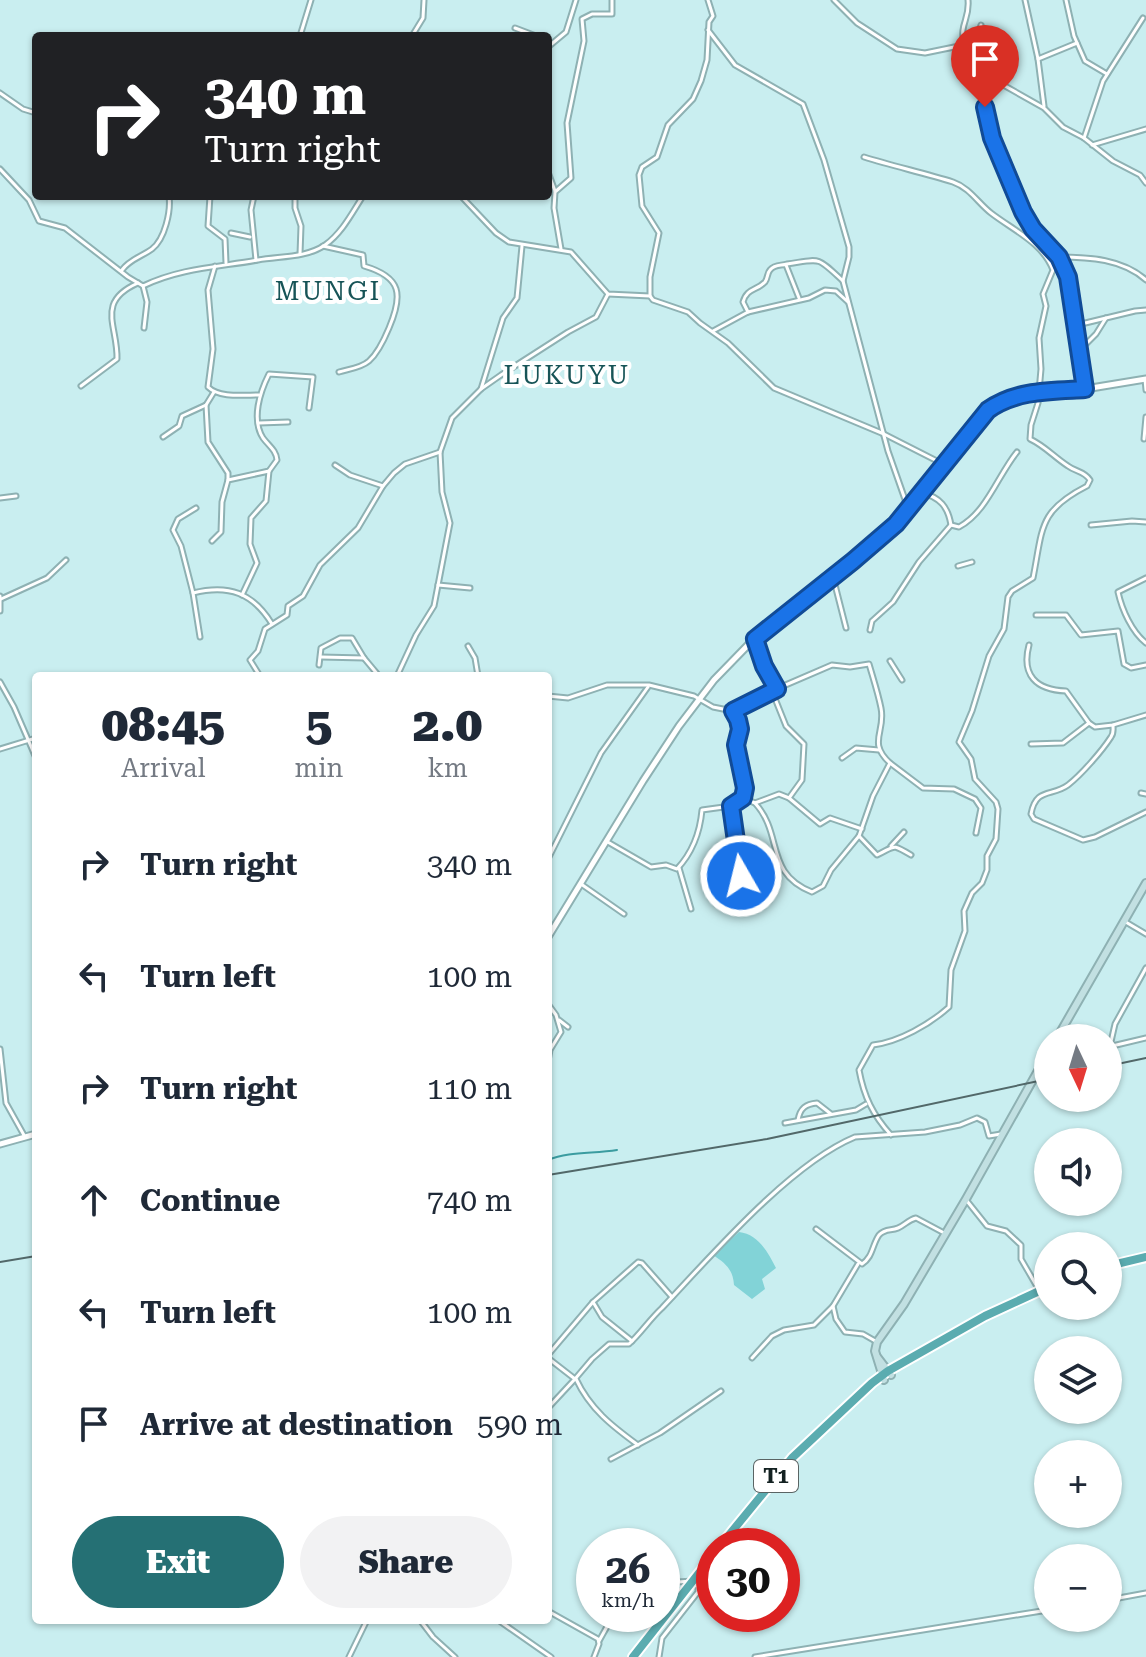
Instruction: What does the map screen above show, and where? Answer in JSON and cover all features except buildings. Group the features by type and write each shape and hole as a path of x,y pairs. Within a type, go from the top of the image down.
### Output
{"highway":[{"path":"1122,1263 1146,1257"},
{"name":"T1","path":"735,1528 785,1466 840,1413 886,1375 985,1316 1034,1293"},
{"path":"633,1657 696,1577"}],"main road":[{"path":"1065,1024 1146,883"},
{"path":"886,1375 876,1355 877,1342 946,1234 1034,1079"}],"street":[{"path":"301,32 311,0"},
{"path":"414,32 423,18 424,0"},
{"path":"552,44 566,32 576,0"},
{"path":"555,192 571,178 567,123 584,41 582,19 592,14 612,14 612,0"},
{"path":"708,0 713,16 708,30 707,60 694,96 668,125 657,157 642,167 639,175 642,206 659,233 650,277 650,296 653,300 688,312 774,388 884,434 943,464"},
{"path":"834,0 857,23 897,49 925,53 964,45"},
{"path":"968,0 969,13 961,30 964,45 984,72 1044,108 1063,127 1084,138 1113,161 1140,175 1146,183"},
{"path":"1066,0 1077,43 1086,62 1107,74"},
{"path":"1027,1 1044,108"},
{"path":"1084,138 1107,74 1143,18"},
{"path":"968,50 977,39 981,25"},
{"path":"515,28 526,32"},
{"path":"708,30 735,65 804,106 824,160 849,247 843,281 884,434 909,510"},
{"path":"1038,59 1059,53 1077,43"},
{"path":"999,83 986,98 989,130 1028,221 1044,244 1059,257 1068,277 1085,389"},
{"path":"0,93 32,112"},
{"path":"1091,145 1146,129"},
{"path":"864,157 954,182 974,195 988,211 1025,236 1049,260 1053,270 1043,294 1046,306 1039,338 1041,369 1038,403 1030,439 1074,470 1085,473 1090,480 1087,486 1048,513 1033,578 1008,597 1004,629 989,656 959,742 971,759 975,779 996,802 998,809 996,839 987,856 987,870 964,911 966,929 951,970 949,1007 924,1024 884,1044 873,1045 859,1070 868,1104 891,1135"},
{"path":"0,169 29,200 39,221 65,228 143,286 147,302 144,328"},
{"path":"552,183 561,249"},
{"path":"121,271 129,261 156,246 170,207 169,200"},
{"path":"210,200 208,226 225,239 226,264"},
{"path":"253,200 252,237 256,260"},
{"path":"295,200 301,230 300,254"},
{"path":"143,286 166,276 300,254 323,246 339,232 360,200"},
{"path":"465,200 496,233 509,242 571,252 608,294 650,296"},
{"path":"231,233 252,237"},
{"path":"481,389 503,318 517,298 522,245"},
{"path":"323,246 363,255 364,266 389,276 397,288 396,312 374,356 363,365 339,372"},
{"path":"1059,257 1098,259 1135,271 1146,280"},
{"path":"748,312 743,302 749,290 764,282 772,267 816,260 843,281"},
{"path":"786,265 800,299"},
{"path":"215,266 208,294 213,349 208,387 214,392 259,395"},
{"path":"81,386 117,359 111,323 112,305 125,289 138,283"},
{"path":"713,331 748,312 831,289 848,302"},
{"path":"399,672 434,606 450,523 442,492 440,452 452,418 481,389 596,317 608,294"},
{"path":"1077,325 1146,310"},
{"path":"1080,350 1092,340 1106,318"},
{"path":"242,595 257,563 250,544 250,523 268,497 269,471 278,457 261,435 259,423 259,395 269,374 311,376 309,408"},
{"path":"552,931 606,841 699,699 723,670 755,639 853,561 909,510 988,410 1001,402 1035,392 1085,389 1146,379 1146,390"},
{"path":"163,437 179,426 182,416 206,405 214,392"},
{"path":"206,405 208,442 228,473 222,502 221,532 212,541"},
{"path":"1144,439 1146,417"},
{"path":"259,423 288,422"},
{"path":"257,672 250,661 258,651 265,629 287,615 288,606 303,596 320,565 358,528 383,486 405,464 440,452"},
{"path":"951,525 959,527 967,523 1017,452"},
{"path":"335,465 350,475 383,486"},
{"path":"228,480 269,471"},
{"path":"928,485 948,514 951,525"},
{"path":"922,493 935,496"},
{"path":"0,498 16,496"},
{"path":"196,508 178,519 173,530 181,546 193,593 200,637"},
{"path":"1091,525 1146,522"},
{"path":"870,630 872,621 893,602 919,562 951,525"},
{"path":"0,611 1,598 47,578 66,560"},
{"path":"958,566 972,562"},
{"path":"833,577 846,628"},
{"path":"1146,578 1118,592 1126,614 1146,643"},
{"path":"438,585 470,588"},
{"path":"193,593 216,588 242,595 258,605 272,624"},
{"path":"1036,615 1066,615 1077,632 1085,636 1118,631 1124,664 1131,668 1146,665"},
{"path":"319,665 321,648 345,637 354,639 376,672"},
{"path":"755,639 786,726 804,744 802,780 789,798"},
{"path":"1029,645 1026,666 1029,674 1049,690 1066,691 1089,723 1100,728 1146,715"},
{"path":"468,646 475,658 477,672"},
{"path":"321,657 364,658"},
{"path":"890,661 902,680"},
{"path":"552,696 568,698 607,685 648,686 733,711 832,665 869,664 882,713 877,734 879,750 890,763 923,788 948,788 975,799 981,808 976,833"},
{"path":"0,682 32,748"},
{"path":"552,851 601,753 648,686"},
{"path":"691,909 679,868 697,837 702,824 702,810 731,806 743,798 745,788 736,745 740,729 733,711"},
{"path":"1031,744 1063,743 1089,723"},
{"path":"1113,725 1112,736 1073,781 1063,788 1042,794 1031,814 1034,819 1083,840 1146,812"},
{"path":"0,749 32,740"},
{"path":"842,758 856,748 879,750"},
{"path":"743,798 755,803 771,826 778,862 796,883 812,892 823,886 831,870 859,836 873,796 890,763"},
{"path":"755,803 774,795 789,798 820,824 830,818 862,829"},
{"path":"731,806 741,876"},
{"path":"859,836 877,855 904,832"},
{"path":"606,841 651,867 663,865 679,868"},
{"path":"891,846 897,846 911,855"},
{"path":"581,884 624,914"},
{"path":"1124,921 1146,934"},
{"path":"1115,1024 1146,968"},
{"path":"1140,979 1146,984"},
{"path":"552,1010 568,1027"},
{"path":"552,1047 561,1032 559,1020"},
{"path":"1122,1044 1146,1038"},
{"path":"0,1049 6,1103 25,1137"},
{"path":"798,1120 801,1110 808,1104 817,1103 831,1114"},
{"path":"785,1123 856,1110 868,1104"},
{"path":"552,1404 609,1344 625,1345 632,1341 759,1208 831,1148 855,1137 949,1128 977,1118 985,1122 991,1137 1005,1133"},
{"path":"0,1144 32,1135"},
{"path":"966,1199 987,1226 1006,1231 1021,1245 1021,1259 1034,1277"},
{"path":"752,1358 772,1336 784,1330 814,1325 833,1306 859,1264 868,1260 880,1234 887,1229 899,1228 916,1218 946,1234"},
{"path":"816,1229 859,1264"},
{"path":"552,1352 593,1302 640,1262 672,1297"},
{"path":"593,1302 602,1317 632,1341"},
{"path":"833,1306 836,1319 845,1332 863,1334 877,1342"},
{"path":"552,1361 571,1379 576,1379"},
{"path":"576,1379 599,1415 638,1445"},
{"path":"611,1459 721,1391"},
{"path":"659,1657 662,1638 698,1592 693,1581 680,1582"},
{"path":"1122,1597 1146,1593"},
{"path":"755,1657 1034,1612"},
{"path":"552,1613 599,1641"},
{"path":"349,1657 365,1624"},
{"path":"423,1624 455,1657"},
{"path":"504,1624 551,1657"},
{"path":"594,1657 604,1632"}],"shaded area":[{"path":"739,1232 757,1240 776,1268 762,1279 765,1289 752,1299 734,1285 728,1267 713,1255 725,1241"}],"waterway":[{"path":"552,1158 617,1150"}],"railway":[{"path":"1122,1063 1146,1058"},
{"path":"552,1174 767,1139 1034,1082"},
{"path":"0,1262 32,1257"}],"district":[{"name":"MUNGI","path":"328,291"},
{"name":"LUKUYU","path":"567,375"}],"route":[{"path":"741,876 731,806 743,798 745,788 736,745 740,734 738,720 733,711 777,689 764,666 755,639 896,524 988,410 1001,402 1035,392 1085,389 1068,277 1059,257 1044,244 1023,212 992,138 985,107"}]}
